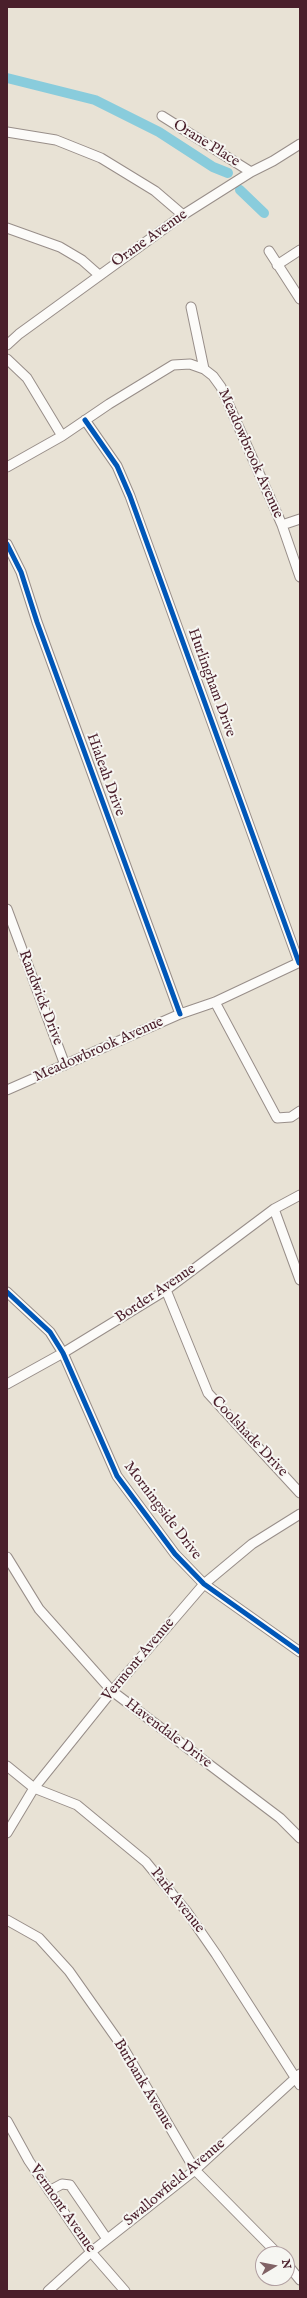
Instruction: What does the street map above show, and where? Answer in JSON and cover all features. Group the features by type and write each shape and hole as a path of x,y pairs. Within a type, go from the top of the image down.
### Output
{"street":[{"name":"Orane Place","path":"162,116 251,172"},
{"path":"7,132 56,140 101,158 155,191 183,215"},
{"name":"Orane Avenue","path":"7,345 99,275 183,215 251,172 300,144"},
{"path":"7,228 60,247 82,260 99,275"},
{"path":"277,265 300,250"},
{"path":"269,251 300,299"},
{"path":"191,307 204,369"},
{"path":"7,359 27,378 62,436"},
{"path":"7,467 62,436 173,365 190,364 204,369"},
{"name":"Meadowbrook Avenue","path":"204,369 213,376 221,387 282,525 300,577"},
{"name":"Hurlingham Drive","path":"85,420 117,466 130,496 299,962"},
{"path":"282,525 300,519"},
{"name":"Hialeah Drive","path":"7,544 21,572 37,622 180,1014"},
{"name":"Randwick Drive","path":"7,909 65,1065"},
{"name":"Meadowbrook Avenue","path":"7,1090 180,1014 215,1002 299,962"},
{"path":"215,1002 277,1118 291,1117 300,1111"},
{"name":"Border Avenue","path":"7,1384 63,1353 166,1290 274,1209 300,1195"},
{"path":"274,1209 300,1280"},
{"name":"Coolshade Drive","path":"166,1290 208,1393 300,1493"},
{"name":"Morningside Drive","path":"7,1292 50,1332 63,1353 117,1476 175,1554 204,1584 300,1652"},
{"name":"Vermont Avenue","path":"7,1833 34,1788 112,1691 204,1584 252,1544 300,1514"},
{"name":"Havendale Drive","path":"7,1558 39,1609 112,1691 280,1818 300,1838"},
{"name":"Park Avenue","path":"7,1766 34,1788 77,1805 146,1862 187,1912 298,2079"},
{"name":"Burbank Avenue","path":"7,1920 39,1938 68,1971 124,2049 195,2170 270,2246"},
{"name":"Swallowfield Avenue","path":"48,2291 91,2252 195,2170 298,2079"},
{"name":"Vermont Avenue","path":"7,2121 29,2161 91,2252 125,2291"},
{"path":"49,2191 62,2184 70,2185 107,2239"}],"waterway":[{"path":"7,78 95,100 159,132 213,167 228,173"},
{"path":"240,190 264,213"}],"cycle path":[{"path":"85,420 117,466 130,496 299,963"},
{"path":"7,544 21,572 37,622 180,1014"},
{"path":"7,1292 50,1332 63,1353 117,1476 175,1554 204,1584 300,1652"}]}
